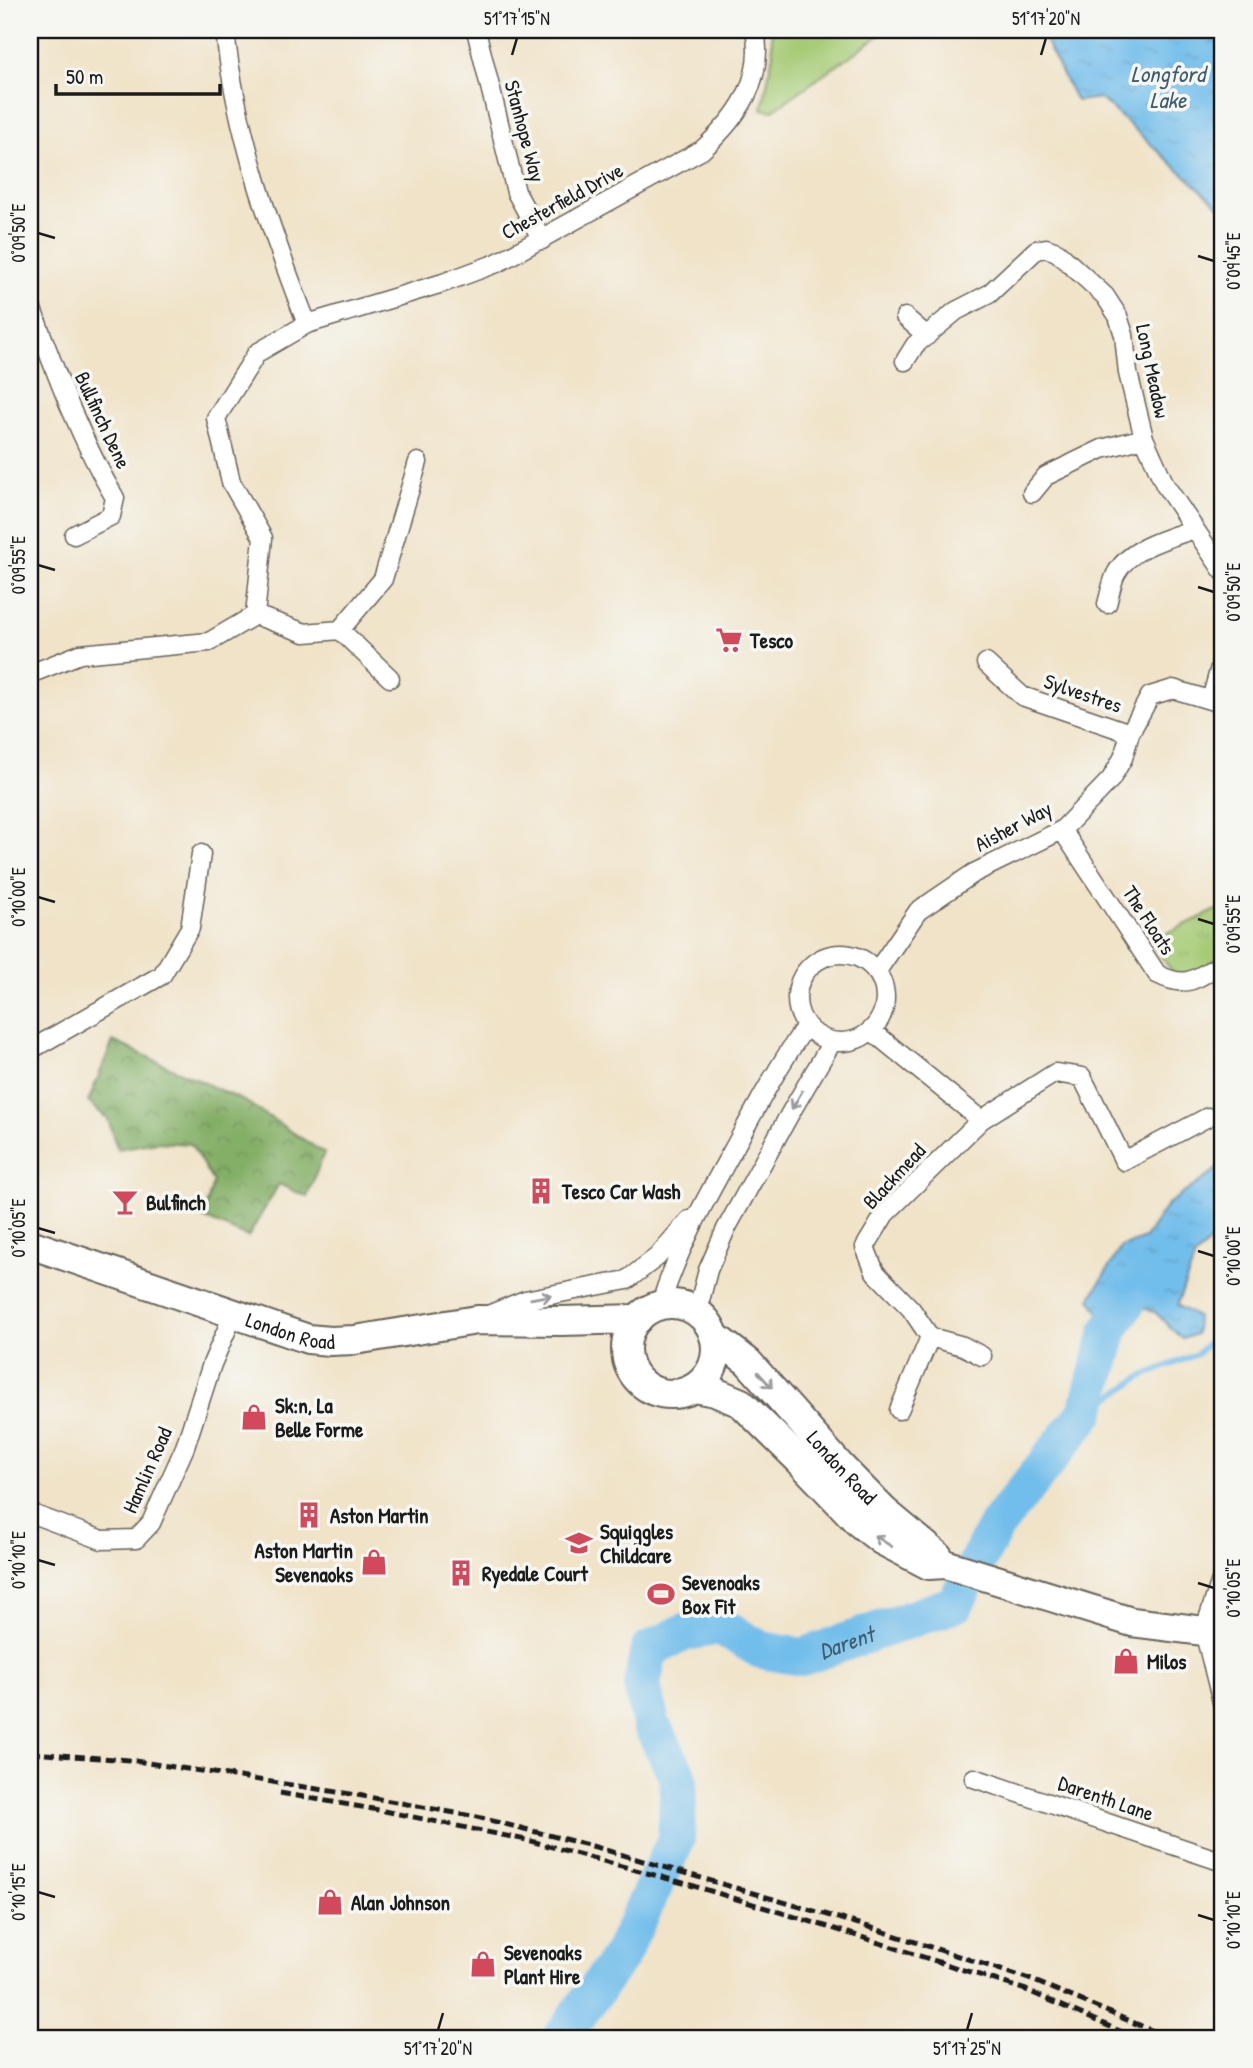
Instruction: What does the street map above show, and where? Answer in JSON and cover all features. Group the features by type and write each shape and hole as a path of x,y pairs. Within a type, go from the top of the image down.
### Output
{"main road":[{"name":"London Road","path":"30,1242 285,1332 330,1341 378,1337 477,1320 561,1321 683,1306 697,1312 707,1322 714,1336 748,1362 884,1511 949,1565"},
{"path":"627,1358 629,1336 649,1312"},
{"name":"London Road","path":"561,1321 599,1338 627,1358 637,1377 656,1391 674,1394 695,1388 715,1392 741,1403 849,1514 881,1540 929,1564 949,1565 1132,1622 1214,1631"},
{"path":"695,1388 712,1366 716,1351 714,1336"}],"street":[{"path":"225,30 243,130 262,198 307,324"},
{"name":"Stanhope Way","path":"476,30 516,192 542,240"},
{"name":"Chesterfield Drive","path":"255,615 263,538 231,482 216,418 257,353 307,324 443,283 496,263 702,150 726,128 752,84 757,60 755,30"},
{"name":"Long Meadow","path":"905,361 915,345 956,310 989,294 1036,250 1046,248 1057,252 1105,296 1118,316 1143,438 1166,485 1223,571"},
{"name":"Bullfinch Dene","path":"30,304 68,405 115,498 111,516 74,535"},
{"path":"905,317 927,336"},
{"path":"1032,493 1046,476 1102,449 1143,438"},
{"path":"30,674 80,654 209,642 255,615 305,633 340,630 383,579 418,462"},
{"path":"1107,604 1117,571 1139,551 1146,545 1194,529"},
{"path":"340,630 390,678"},
{"path":"1217,702 1223,656"},
{"name":"Sylvestres","path":"986,663 1017,704 1130,733"},
{"name":"Aisher Way","path":"877,971 918,911 974,873 1062,830 1111,779 1123,758 1130,733 1150,696 1173,689 1217,702"},
{"name":"The Floats","path":"1062,830 1157,974 1171,981 1187,983 1223,963"},
{"path":"30,1050 162,975 190,928 201,854"},
{"path":"832,954 846,954 862,958 877,971 885,987 886,1003 872,1031 856,1040 832,1042 818,1037 806,1026 797,1005 798,987 809,967 832,954"},
{"path":"649,1312 668,1279 703,1204 782,1060 806,1026"},
{"path":"872,1031 981,1120"},
{"path":"697,1312 708,1270 726,1230 832,1042"},
{"name":"Blackmead","path":"930,1337 911,1310 874,1272 865,1247 884,1214 981,1120 1055,1073 1082,1077 1124,1161 1208,1117"},
{"path":"477,1320 525,1300 626,1280 657,1257 703,1204"},
{"name":"Hamlin Road","path":"30,1513 102,1540 136,1539 151,1523 179,1459 212,1364 234,1313"},
{"path":"900,1410 930,1337 963,1346 982,1356"},
{"path":"1223,1574 1214,1631 1223,1706"},
{"name":"Darenth Lane","path":"974,1778 1223,1861"}],"green space":[{"path":"771,30 887,30 772,111 762,109 773,54"},
{"path":"1223,907 1223,956 1179,981 1150,941"},
{"path":"113,1041 246,1102 324,1153 307,1197 279,1184 248,1237 203,1218 213,1182 191,1144 157,1142 117,1149 108,1119 88,1102"},
{"path":"594,1987 584,2038 556,2038"}],"water":[{"name":"Longford Lake","path":"1040,30 1223,30 1223,210 1100,98 1076,101"},
{"path":"1223,1163 1223,1228 1195,1257 1177,1305 1197,1317 1196,1334 1182,1339 1155,1312 1139,1306 1110,1329 1090,1299 1121,1247 1145,1238 1168,1204"}],"waterway":[{"name":"Darent","path":"561,2038 621,1955 676,1840 679,1778 651,1724 642,1685 649,1650 685,1632 720,1626 761,1650 802,1657 955,1604 996,1526 1086,1413 1110,1329 1138,1284"},
{"path":"1086,1413 1143,1376 1197,1354 1223,1329"}],"railway":[{"path":"30,1753 129,1760 363,1796 477,1817 592,1846 869,1927 1032,1980 1170,2038"},
{"path":"280,1793 531,1841 694,1886 1026,1990 1136,2038"}],"place":[{"name":"Tesco","path":"729,640"},
{"name":"Tesco Car Wash","path":"541,1191"},
{"name":"Bulfinch","path":"125,1202"},
{"name":"Sk:n, La Belle Forme","path":"254,1417"},
{"name":"Aston Martin","path":"309,1515"},
{"name":"Squiggles Childcare","path":"579,1543"},
{"name":"Aston Martin Sevenaoks","path":"374,1562"},
{"name":"Ryedale Court","path":"461,1573"},
{"name":"Sevenoaks Box Fit","path":"661,1594"},
{"name":"Milos","path":"1126,1661"},
{"name":"Alan Johnson","path":"330,1902"},
{"name":"Sevenoaks Plant Hire","path":"483,1964"}]}
